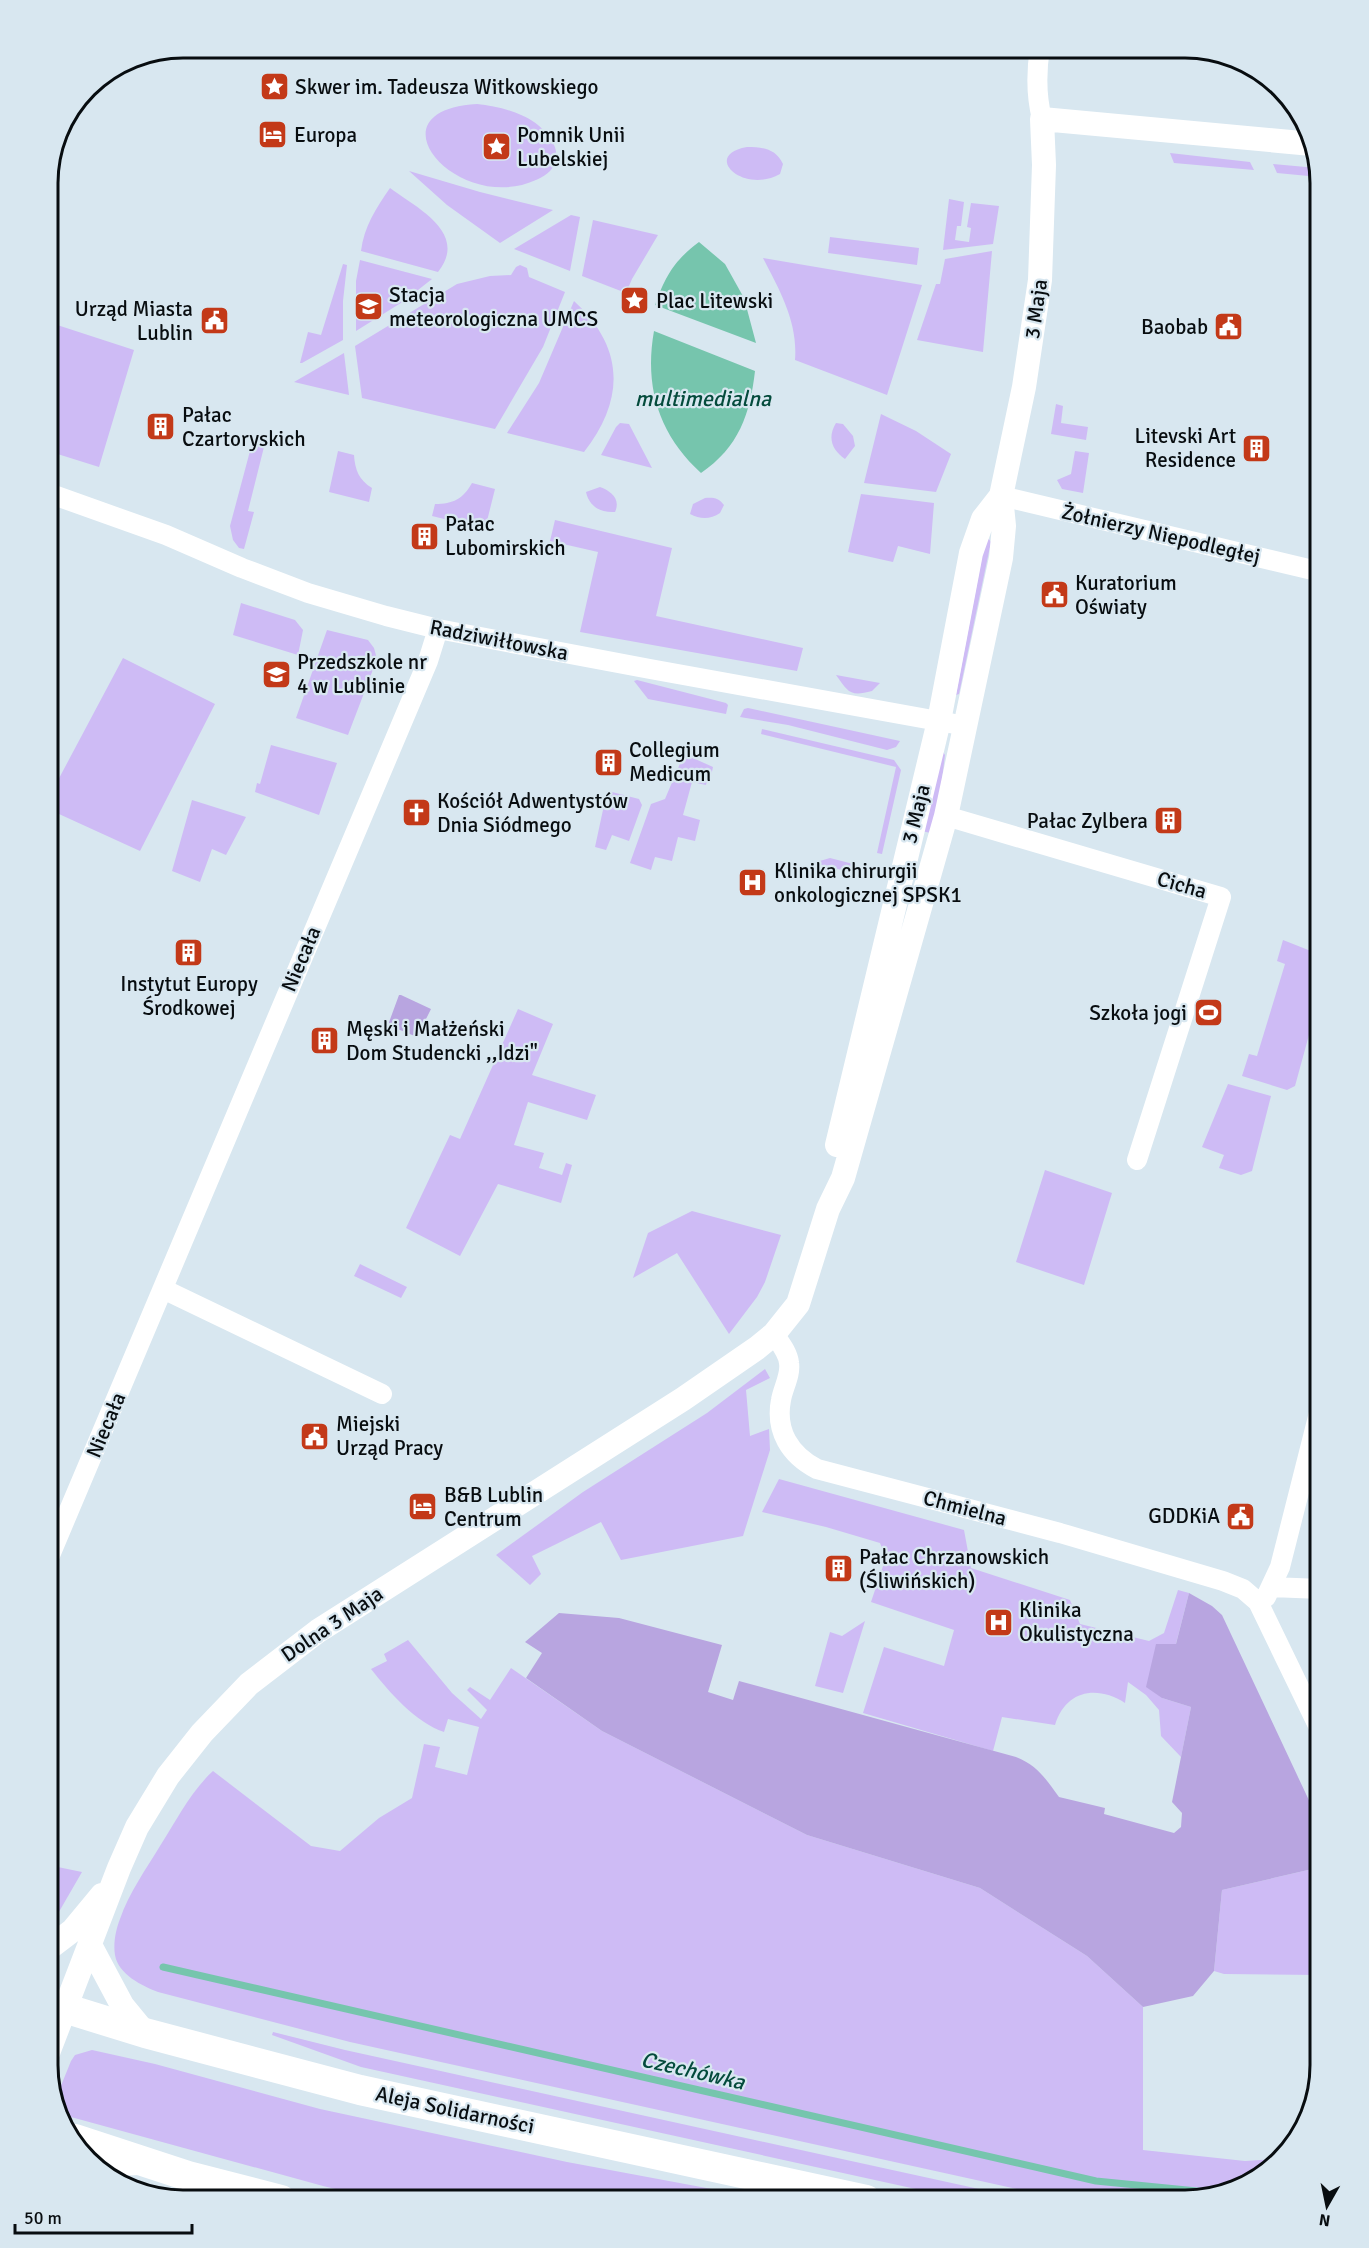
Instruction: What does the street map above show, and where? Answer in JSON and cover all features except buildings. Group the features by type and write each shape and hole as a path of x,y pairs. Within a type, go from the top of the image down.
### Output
{"main road":[{"name":"Aleja Solidarności","path":"58,2006 145,2033 360,2090 818,2190"},
{"path":"87,2143 188,2176 238,2189"}],"street":[{"path":"1038,59 1037,97 1041,119 1303,143"},
{"name":"3 Maja","path":"774,1334 798,1304 828,1209 843,1179 946,816 966,726 1001,558 1004,526 1001,496 1038,306 1043,241 1044,165 1041,119"},
{"name":"3 Maja","path":"828,1209 830,1175 837,1143 939,721 970,553 983,519 1001,496"},
{"name":"Żołnierzy Niepodległej","path":"1001,496 1310,569"},
{"name":"Radziwiłłowska","path":"59,497 166,535 242,568 308,593 438,629 966,726"},
{"name":"Niecała","path":"58,1536 428,662 438,629"},
{"name":"Cicha","path":"946,816 1221,897 1137,1160"},
{"path":"163,1289 382,1394"},
{"name":"Chmielna","path":"774,1334 789,1358 790,1366 781,1400 780,1414 784,1436 795,1455 817,1469 1039,1528 1223,1581 1243,1589 1258,1602"},
{"name":"Dolna 3 Maja","path":"58,2004 90,1945 114,1879 137,1827 168,1776 219,1714 273,1664 344,1614 683,1399 774,1334"},
{"path":"1310,1448 1280,1567 1266,1597 1258,1602 1310,1709"},
{"path":"1271,1587 1310,1589"},
{"path":"58,1941 73,1930 114,1879"},
{"path":"90,1945 122,2005 145,2033"},
{"path":"109,2165 146,2163"}],"shaded area":[{"path":"477,104 511,111 541,127 554,145 556,152 556,159 550,171 541,178 522,185 494,187 469,181 447,169 432,154 426,137 430,122 446,110"},
{"path":"747,147 764,148 777,155 783,164 780,174 766,179 753,180 741,177 732,171 727,165 728,158 734,151"},
{"path":"1170,153 1250,162 1254,170 1174,163"},
{"path":"1273,164 1309,167 1310,176 1277,173"},
{"path":"409,171 553,210 500,243 447,205"},
{"path":"390,188 425,213 444,234 447,245 446,258 438,272 361,251 371,218"},
{"path":"949,199 964,202 961,226 957,226 955,240 969,242 971,228 967,227 971,203 999,206 993,244 943,250"},
{"path":"571,215 580,217 570,271 514,249"},
{"path":"593,220 658,235 626,293 582,276"},
{"path":"830,237 919,248 917,265 828,253"},
{"path":"992,251 983,352 917,340 936,284 940,284 945,259"},
{"path":"763,258 922,285 887,395 795,360 791,320"},
{"path":"360,260 432,279 404,301 356,331 356,281"},
{"path":"343,264 347,265 343,301 343,340 300,363 308,332 321,335"},
{"path":"520,265 527,268 529,277 565,292 543,347 495,429 362,398 355,346 457,284 490,276 511,275"},
{"path":"574,301 591,319 603,337 614,374 607,413 584,452 507,433 539,383"},
{"path":"59,326 134,350 99,467 59,454"},
{"path":"344,353 349,395 294,382"},
{"path":"1056,404 1063,406 1061,423 1088,427 1086,440 1051,434"},
{"path":"881,414 916,431 951,454 936,492 864,483"},
{"path":"620,423 629,424 652,468 601,455"},
{"path":"836,423 843,424 853,436 855,446 845,459 834,448 831,439"},
{"path":"266,439 248,511 254,512 244,549 239,548 233,540 230,526 250,451"},
{"path":"338,451 354,455 358,474 372,488 369,502 329,492"},
{"path":"1075,451 1089,453 1083,493 1062,489 1057,480 1071,474"},
{"path":"472,483 495,489 485,529 432,516 435,504 457,500"},
{"path":"600,487 616,499 615,512 600,510 587,497 586,492"},
{"path":"861,494 934,503 930,554 898,546 893,562 848,552"},
{"path":"705,498 716,498 724,505 720,513 706,518 690,514 693,504"},
{"path":"555,520 672,548 656,616 803,648 797,671 580,632 598,552 550,541"},
{"path":"988,538 991,542 959,694 956,695 985,541"},
{"path":"241,603 295,620 303,630 298,655 233,635"},
{"path":"327,630 368,640 374,648 377,659 348,735 296,718"},
{"path":"123,658 215,704 140,851 59,814 59,779"},
{"path":"836,675 880,683 872,691 854,693 847,689"},
{"path":"634,681 726,703 728,705 726,714 648,699"},
{"path":"744,709 900,741 896,747 887,750 788,725 740,717"},
{"path":"762,729 894,760 901,770 882,854 877,853 896,767 761,734"},
{"path":"271,745 337,763 319,815 255,792 257,783 260,784"},
{"path":"943,752 945,755 940,796 931,833 921,831"},
{"path":"684,754 713,767 710,781 707,781 706,785 692,782 683,815 700,820 695,841 678,837 672,861 655,857 651,870 630,863 651,804 665,799"},
{"path":"612,792 639,799 642,805 629,841 612,835 606,850 595,847 606,796"},
{"path":"192,800 246,817 226,855 212,849 200,882 172,871"},
{"path":"830,858 869,868 867,876 813,863"},
{"path":"1283,940 1310,951 1310,1031 1295,1086 1287,1090 1242,1076 1249,1054 1257,1056 1285,964 1277,961"},
{"path":"399,995 431,1009 417,1037 388,1025"},
{"path":"518,1009 553,1024 532,1075 596,1095 587,1120 528,1102 514,1145 544,1153 539,1168 562,1175 566,1163 572,1165 561,1203 498,1184 460,1256 406,1228 450,1135 460,1139"},
{"path":"1228,1084 1271,1096 1252,1171 1241,1175 1219,1168 1224,1155 1202,1147"},
{"path":"1045,1170 1112,1193 1084,1285 1016,1262"},
{"path":"692,1211 781,1235 765,1282 757,1297 729,1334 677,1253 633,1278 648,1233"},
{"path":"360,1264 407,1287 401,1298 354,1276"},
{"path":"765,1369 770,1378 746,1390 750,1436 769,1429 770,1450 743,1536 621,1560 601,1522 532,1556 541,1574 530,1585 496,1555 583,1492 707,1413"},
{"path":"779,1479 964,1530 971,1568 1070,1600 1080,1624 1149,1641 1164,1633 1178,1590 1189,1593 1162,1698 1191,1707 1181,1757 1161,1736 1159,1710 1146,1695 1128,1682 1125,1703 1104,1694 1084,1694 1067,1704 1055,1725 1002,1717 993,1751 863,1713 884,1647 944,1666 954,1630 871,1602 887,1554 884,1553 880,1543 762,1512"},
{"path":"1189,1593 1212,1606 1222,1615 1310,1803 1310,1870 1222,1890 1214,1971 1193,1996 1143,2007 1087,1956 980,1888 807,1835 602,1731 526,1678 542,1653 525,1642 559,1613 619,1618 722,1645 708,1692 733,1700 739,1681 1016,1757 1036,1769 1059,1797 1105,1808 1104,1814 1174,1833 1181,1827 1182,1813 1172,1802 1191,1707 1162,1698 1146,1687 1156,1644 1176,1644"},
{"path":"865,1621 843,1693 815,1686 830,1632 842,1636"},
{"path":"408,1640 452,1693 481,1719 487,1710 467,1690 470,1687 490,1700 511,1668 602,1731 807,1835 980,1888 1087,1956 1143,2007 1143,2150 1245,2161 1266,2160 1241,2177 1202,2188 1185,2190 1021,2190 350,2042 158,1992 138,1983 117,1962 114,1950 119,1923 138,1881 184,1807 213,1771 311,1846 340,1851 379,1818 412,1798 424,1744 440,1747 435,1767 467,1775 479,1727 448,1719 444,1732 413,1714 386,1688 371,1669 387,1661 384,1654"},
{"path":"58,1867 82,1872 58,1913"},
{"path":"1310,1870 1310,1975 1224,1974 1214,1971 1222,1890"},
{"path":"273,2032 345,2050 982,2190 919,2190 361,2067 272,2035"},
{"path":"92,2050 155,2064 320,2109 567,2162 715,2190 336,2189 70,2117 61,2086 75,2055"}],"water":[{"path":"699,242 725,264 744,298 756,343 655,305 672,269"},
{"name":"multimedialna","path":"654,331 755,371 750,401 740,428 725,452 701,473 675,443 658,409 651,371"}],"waterway":[{"name":"Czechówka","path":"163,1967 1096,2181 1186,2190"}],"place":[{"name":"Skwer im. Tadeusza Witkowskiego","path":"274,87"},
{"name":"Europa","path":"273,135"},
{"name":"Pomnik Unii Lubelskiej","path":"496,147"},
{"name":"Plac Litewski","path":"635,301"},
{"name":"Stacja meteorologiczna UMCS","path":"368,307"},
{"name":"Urząd Miasta Lublin","path":"214,321"},
{"name":"Baobab","path":"1229,327"},
{"name":"Pałac Czartoryskich","path":"161,427"},
{"name":"Litevski Art Residence","path":"1257,448"},
{"name":"Pałac Lubomirskich","path":"424,536"},
{"name":"Kuratorium Oświaty","path":"1054,595"},
{"name":"Przedszkole nr 4 w Lublinie","path":"276,674"},
{"name":"Collegium Medicum","path":"608,762"},
{"name":"Kościół Adwentystów Dnia Siódmego","path":"416,813"},
{"name":"Pałac Zylbera","path":"1169,821"},
{"name":"Klinika chirurgii onkologicznej SPSK1","path":"753,883"},
{"name":"Instytut Europy Środkowej","path":"189,953"},
{"name":"Szkoła jogi","path":"1208,1013"},
{"name":"Męski i Małżeński Dom Studencki ,,Idzi\"","path":"325,1041"},
{"name":"Miejski Urząd Pracy","path":"315,1436"},
{"name":"B&B Lublin Centrum","path":"423,1507"},
{"name":"GDDKiA","path":"1241,1516"},
{"name":"Pałac Chrzanowskich (Śliwińskich)","path":"838,1569"},
{"name":"Klinika Okulistyczna","path":"998,1622"}]}
